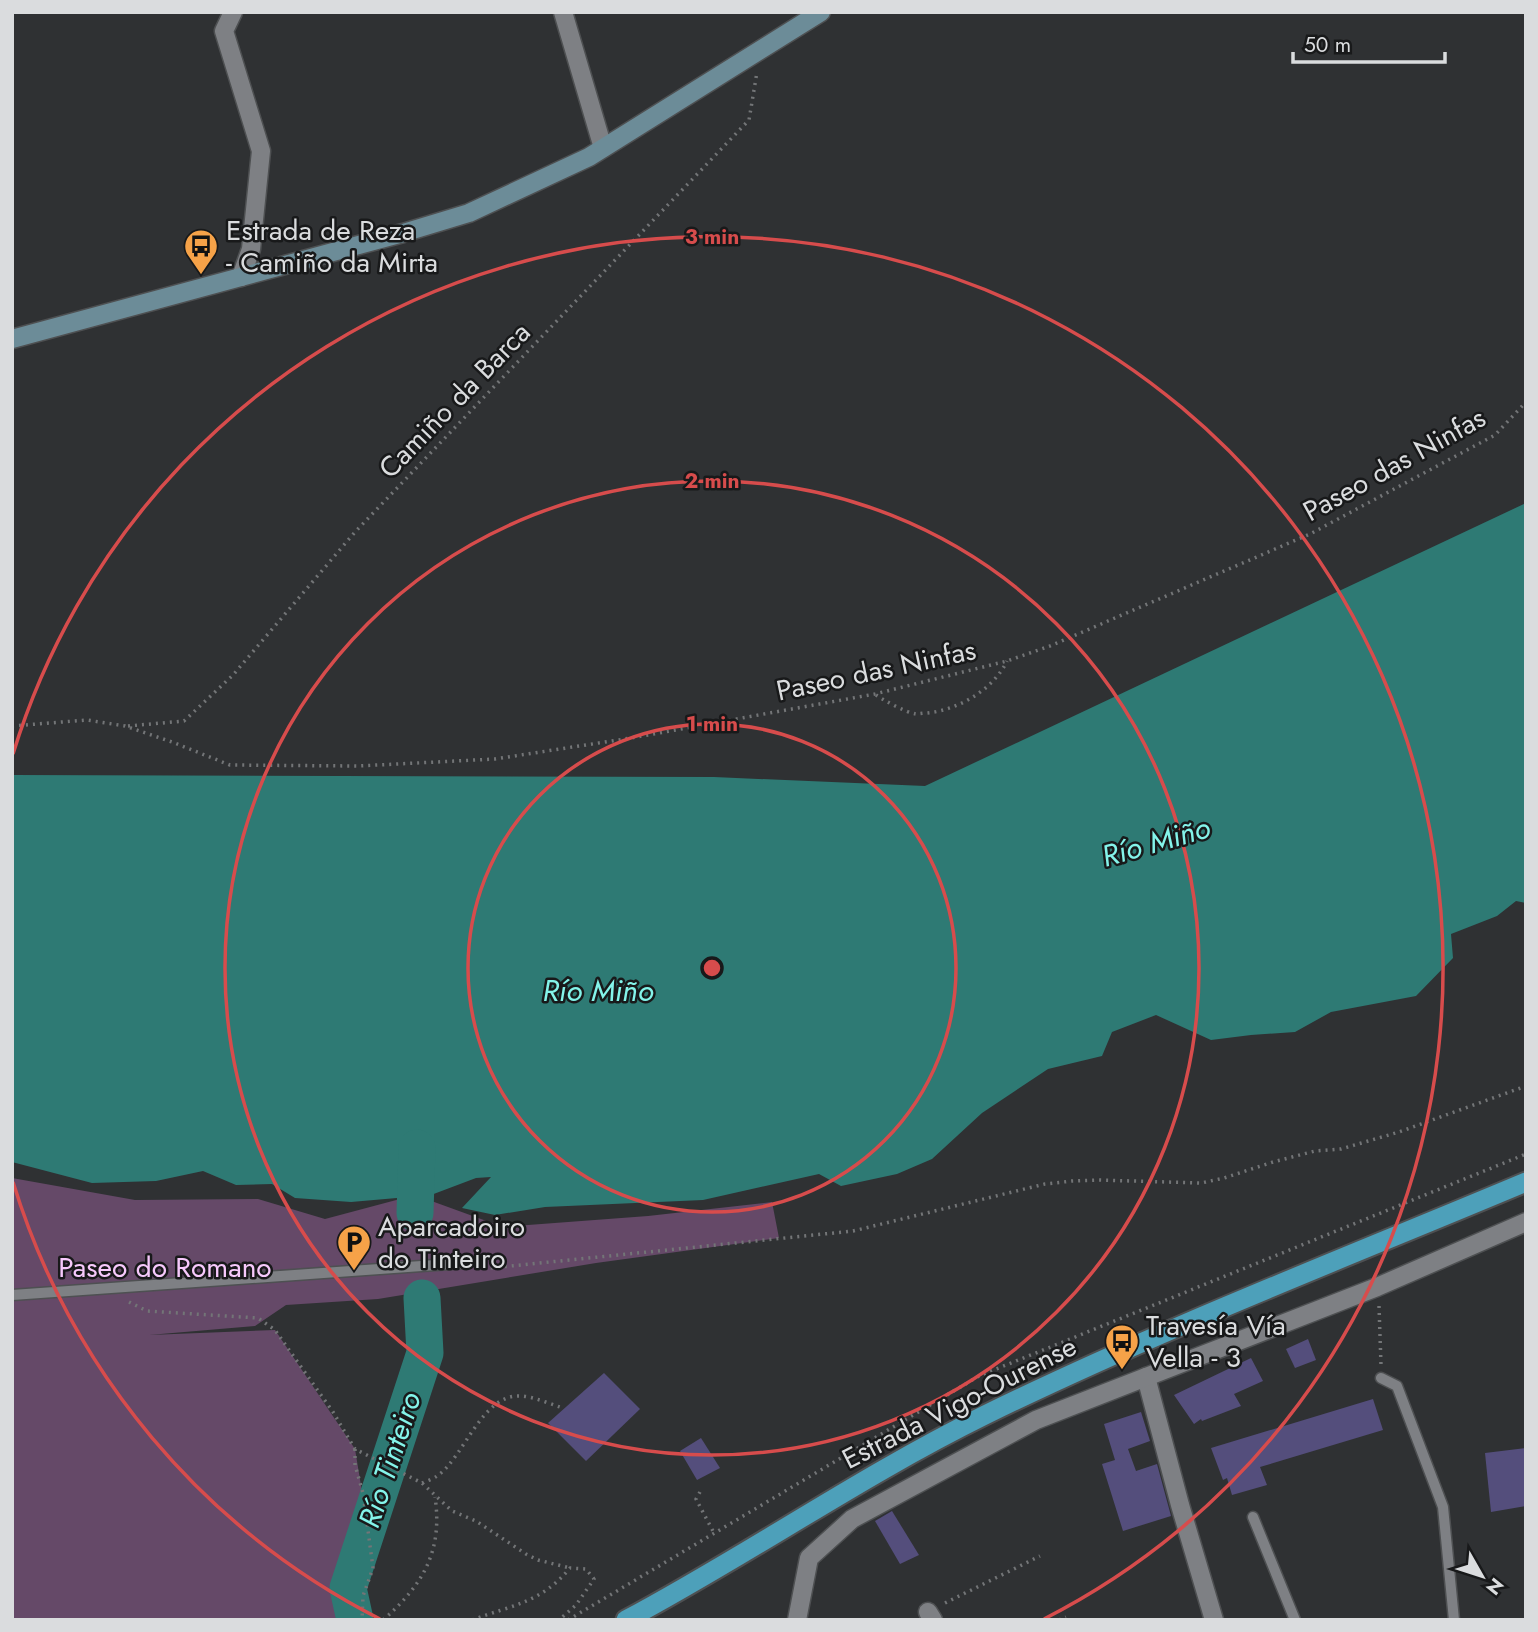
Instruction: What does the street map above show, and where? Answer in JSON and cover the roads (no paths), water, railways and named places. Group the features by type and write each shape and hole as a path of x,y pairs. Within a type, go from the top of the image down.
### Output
{"highway":[{"name":"Estrada Vigo-Ourense","path":"626,1620 841,1493 983,1416 1130,1348 1526,1182"}],"main road":[{"path":"12,339 469,213 589,157 761,50 798,20 821,12"}],"street":[{"path":"233,12 224,31 261,151 251,249 241,277"},
{"path":"564,12 603,148"},
{"path":"797,1620 809,1558 852,1519 1036,1420 1377,1287 1526,1222"},
{"path":"1146,1377 1214,1620"}],"lane":[{"path":"12,1295 464,1264"},
{"path":"1381,1378 1397,1386 1443,1507 1454,1620"},
{"path":"1253,1517 1295,1620"}],"water":[{"name":"Río Miño","path":"1526,503 1526,903 1516,901 1497,916 1451,934 1453,958 1416,996 1331,1012 1295,1032 1211,1040 1156,1015 1112,1032 1102,1056 1048,1069 982,1113 932,1159 897,1174 841,1186 819,1174 703,1200 545,1207 495,1215 462,1208 491,1177 476,1178 431,1195 351,1202 295,1198 272,1184 236,1185 203,1171 156,1181 92,1183 12,1162 12,775 714,777 925,786"}],"waterway":[{"name":"Río Tinteiro","path":"415,1213 417,1148"},
{"name":"Río Tinteiro","path":"355,1620 348,1588 425,1353 422,1298"}],"place":[{"name":"Estrada de Reza - Camiño da Mirta","path":"201,276"},
{"name":"Aparcadoiro do Tinteiro","path":"354,1272"},
{"name":"Travesía Vía Vella - 3","path":"1122,1371"}],"park label":[{"name":"Paseo do Romano","path":"165,1267"}]}
